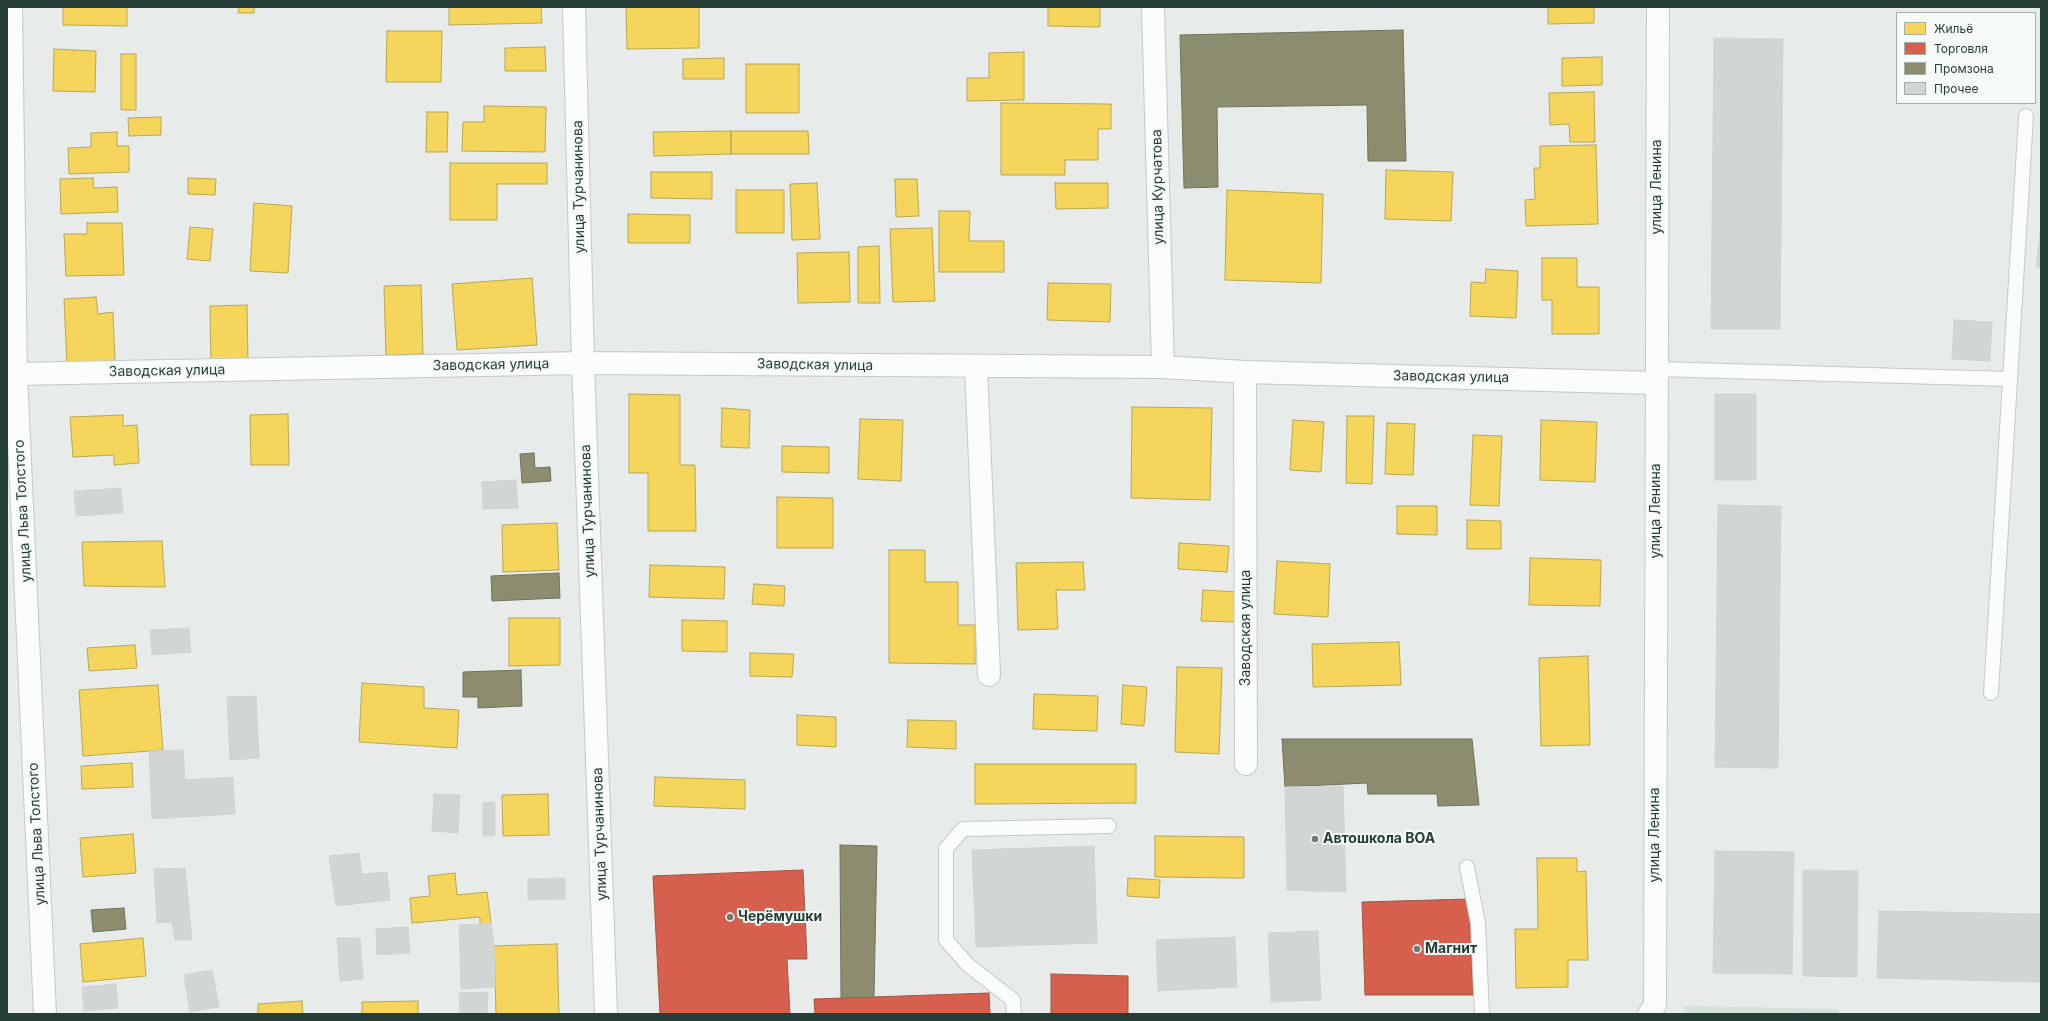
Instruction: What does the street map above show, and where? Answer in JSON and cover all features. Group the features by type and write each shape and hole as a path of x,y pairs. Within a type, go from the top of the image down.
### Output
{"street":[{"name":"улица Льва Толстого","path":"11,7 12,372 45,1014"},
{"name":"улица Турчанинова","path":"574,7 582,363 606,1014"},
{"name":"улица Курчатова","path":"1154,7 1163,367"},
{"name":"улица Ленина","path":"1649,1014 1655,1005 1658,7"},
{"name":"Заводская улица","path":"12,372 582,363 976,367 1163,367 1245,372 1656,376"},
{"path":"976,367 990,675"},
{"name":"Заводская улица","path":"1245,372 1246,764"}],"lane":[{"path":"1991,693 2026,116"},
{"path":"1656,376 2010,379"},
{"path":"1014,1014 1012,1000 968,965 946,940 946,849 963,829 1109,826"},
{"path":"1467,867 1478,923 1482,1014"}],"green space":[{"path":"1682,1006 1839,1009 1839,1014 1686,1014"}],"building: Жильё":[{"path":"63,7 127,7 127,26 63,25"},
{"path":"239,7 254,7 254,13 238,13"},
{"path":"449,7 541,7 542,23 449,25"},
{"path":"626,7 699,7 699,48 627,49"},
{"path":"1048,7 1100,7 1100,27 1048,26"},
{"path":"1548,7 1594,7 1594,23 1548,24"},
{"path":"387,31 442,31 441,82 386,82"},
{"path":"545,47 546,71 505,71 505,48"},
{"path":"54,49 96,51 95,92 53,91"},
{"path":"1024,52 1024,100 967,101 967,78 989,78 989,53"},
{"path":"121,54 136,54 136,110 121,110"},
{"path":"1602,57 1602,85 1562,86 1562,58"},
{"path":"724,58 724,79 683,79 683,59"},
{"path":"746,64 799,64 799,113 746,113"},
{"path":"1594,92 1595,142 1570,142 1569,124 1550,125 1549,93"},
{"path":"1001,103 1111,104 1111,129 1098,129 1098,160 1065,160 1065,175 1001,175"},
{"path":"484,106 546,107 545,152 462,151 463,122 484,122"},
{"path":"427,112 448,112 447,152 426,152"},
{"path":"161,117 161,135 129,136 128,118"},
{"path":"731,131 731,154 654,156 653,132"},
{"path":"731,131 808,131 809,154 731,154"},
{"path":"117,132 117,146 129,146 129,172 69,174 68,148 91,147 91,133"},
{"path":"1596,145 1598,224 1526,226 1525,200 1535,199 1534,168 1540,168 1540,146"},
{"path":"450,163 547,163 547,184 497,184 497,220 450,220"},
{"path":"1386,170 1453,172 1451,221 1385,219"},
{"path":"651,172 712,172 712,199 651,198"},
{"path":"93,178 94,188 117,187 118,212 61,214 60,179"},
{"path":"188,178 216,179 215,195 188,194"},
{"path":"895,179 917,179 919,216 896,217"},
{"path":"817,183 820,239 792,240 790,184"},
{"path":"1055,183 1108,183 1108,208 1056,209"},
{"path":"736,190 784,190 784,233 736,233"},
{"path":"1227,190 1323,194 1321,283 1225,280"},
{"path":"254,203 292,206 288,273 250,271"},
{"path":"939,211 970,211 969,241 1004,241 1004,272 939,272"},
{"path":"628,214 690,215 690,243 628,243"},
{"path":"87,223 122,223 124,275 66,276 64,234 87,234"},
{"path":"190,227 213,229 210,261 187,259"},
{"path":"932,228 935,301 893,302 890,229"},
{"path":"879,246 880,303 858,303 858,247"},
{"path":"849,252 850,302 798,303 797,253"},
{"path":"1542,258 1577,258 1577,287 1599,287 1599,334 1552,334 1552,300 1542,300"},
{"path":"1486,269 1518,271 1516,318 1470,316 1471,282 1485,283"},
{"path":"532,278 537,345 457,350 452,284"},
{"path":"1048,283 1111,284 1110,322 1047,320"},
{"path":"421,285 423,354 386,355 384,286"},
{"path":"96,297 98,314 113,312 115,363 67,364 64,299"},
{"path":"247,305 248,363 211,365 210,306"},
{"path":"629,394 680,395 680,465 695,465 696,531 648,531 648,473 629,473"},
{"path":"1132,407 1212,408 1210,500 1131,498"},
{"path":"722,408 750,410 749,448 721,447"},
{"path":"288,414 289,465 251,465 250,415"},
{"path":"123,415 123,426 137,425 139,463 114,465 114,455 73,457 70,417"},
{"path":"1347,416 1374,416 1372,484 1346,483"},
{"path":"860,419 903,420 901,481 858,479"},
{"path":"1293,420 1324,422 1321,472 1290,470"},
{"path":"1541,420 1597,422 1595,482 1540,480"},
{"path":"1387,423 1415,424 1413,475 1385,474"},
{"path":"1473,435 1502,436 1499,506 1470,505"},
{"path":"782,446 829,447 829,473 782,472"},
{"path":"777,497 833,498 833,548 777,548"},
{"path":"1397,506 1437,506 1437,535 1397,534"},
{"path":"1467,520 1501,521 1501,549 1467,549"},
{"path":"557,523 559,570 503,572 502,525"},
{"path":"162,541 165,587 84,586 82,542"},
{"path":"1179,543 1229,546 1227,572 1178,569"},
{"path":"889,550 925,550 925,582 958,582 958,625 975,625 975,664 889,663"},
{"path":"1530,558 1601,560 1600,606 1529,605"},
{"path":"1277,561 1330,564 1328,617 1274,614"},
{"path":"1083,562 1085,590 1056,590 1058,629 1018,630 1016,563"},
{"path":"650,565 725,567 724,599 649,597"},
{"path":"754,584 785,586 784,606 752,604"},
{"path":"1203,590 1239,592 1238,622 1201,621"},
{"path":"509,618 560,618 560,665 509,666"},
{"path":"682,620 727,621 727,652 682,651"},
{"path":"1399,642 1401,685 1313,687 1312,644"},
{"path":"135,645 137,668 89,671 87,648"},
{"path":"750,653 794,654 792,677 750,676"},
{"path":"1588,656 1590,745 1541,746 1539,658"},
{"path":"1177,667 1222,668 1219,754 1175,752"},
{"path":"362,683 424,687 424,708 459,710 457,748 359,742"},
{"path":"158,685 163,750 83,756 79,690"},
{"path":"1123,685 1147,687 1144,726 1121,724"},
{"path":"1034,694 1098,696 1097,731 1033,729"},
{"path":"797,715 836,717 836,747 797,745"},
{"path":"908,720 956,721 956,749 907,747"},
{"path":"132,763 133,787 82,789 81,766"},
{"path":"975,764 1136,764 1136,803 975,804"},
{"path":"655,777 745,780 745,809 654,806"},
{"path":"548,794 549,835 503,836 502,795"},
{"path":"133,834 136,873 83,877 80,838"},
{"path":"1155,836 1244,837 1244,878 1155,877"},
{"path":"1537,858 1577,858 1577,872 1586,871 1588,960 1568,960 1568,987 1516,988 1515,929 1538,929"},
{"path":"455,873 457,895 487,892 491,923 480,924 480,917 412,923 410,898 430,896 428,876"},
{"path":"1128,878 1160,880 1159,898 1127,896"},
{"path":"143,938 146,976 83,982 80,944"},
{"path":"557,944 559,1014 496,1014 494,946"},
{"path":"302,1001 303,1014 258,1014 258,1004"},
{"path":"418,1001 418,1014 362,1014 362,1002"}],"building: Торговля":[{"name":"Черёмушки","path":"803,870 807,959 787,959 790,1014 660,1014 653,876"},
{"name":"Магнит","path":"1469,899 1473,995 1365,995 1362,902"},
{"path":"1051,974 1128,976 1128,1014 1051,1014"},
{"path":"989,993 990,1014 815,1014 814,999"}],"building: Промзона":[{"path":"1403,30 1406,161 1368,161 1367,105 1217,107 1218,187 1184,188 1180,35"},
{"path":"534,453 535,468 550,467 551,481 522,483 520,454"},
{"path":"559,573 560,598 492,601 491,576"},
{"path":"521,670 522,706 478,708 478,697 463,697 463,672"},
{"path":"1282,739 1472,739 1479,805 1438,806 1437,794 1368,794 1367,783 1285,787"},
{"path":"840,845 877,846 874,997 841,998"},
{"path":"124,908 126,929 93,932 91,910"}],"building: Прочее":[{"path":"1714,38 1783,39 1780,329 1711,329"},
{"path":"2041,226 2041,267 2036,267"},
{"path":"1954,320 1992,322 1990,361 1952,359"},
{"path":"1715,394 1756,394 1756,480 1715,480"},
{"path":"516,480 518,508 483,509 482,482"},
{"path":"121,488 123,513 76,516 74,491"},
{"path":"1718,505 1781,506 1778,768 1715,767"},
{"path":"189,628 191,652 152,655 150,630"},
{"path":"256,696 259,758 230,760 227,697"},
{"path":"183,750 185,780 233,777 235,814 152,819 149,751"},
{"name":"Автошкола ВОА","path":"1343,786 1346,892 1287,890 1285,787"},
{"path":"434,794 460,795 458,833 432,831"},
{"path":"495,802 495,836 483,836 483,803"},
{"path":"1094,846 1097,943 976,947 972,850"},
{"path":"1715,851 1794,852 1792,974 1713,973"},
{"path":"359,853 362,874 387,872 390,900 336,906 329,856"},
{"path":"185,868 192,940 175,940 172,922 157,923 154,869"},
{"path":"1803,870 1858,871 1857,977 1803,976"},
{"path":"565,878 565,899 528,900 528,879"},
{"path":"1879,911 2041,914 2041,982 1877,978"},
{"path":"491,923 494,946 495,987 461,989 459,925"},
{"path":"408,927 410,953 377,955 376,929"},
{"path":"1318,931 1321,1000 1271,1002 1268,933"},
{"path":"1235,937 1237,987 1158,991 1156,940"},
{"path":"337,938 360,938 363,979 340,981"},
{"path":"212,970 219,1007 190,1012 184,975"},
{"path":"116,984 118,1008 84,1011 82,987"},
{"path":"488,992 487,1014 460,1014 459,993"}],"place":[{"name":"Автошкола ВОА","path":"1315,839"},
{"name":"Черёмушки","path":"730,917"},
{"name":"Магнит","path":"1417,949"}]}
